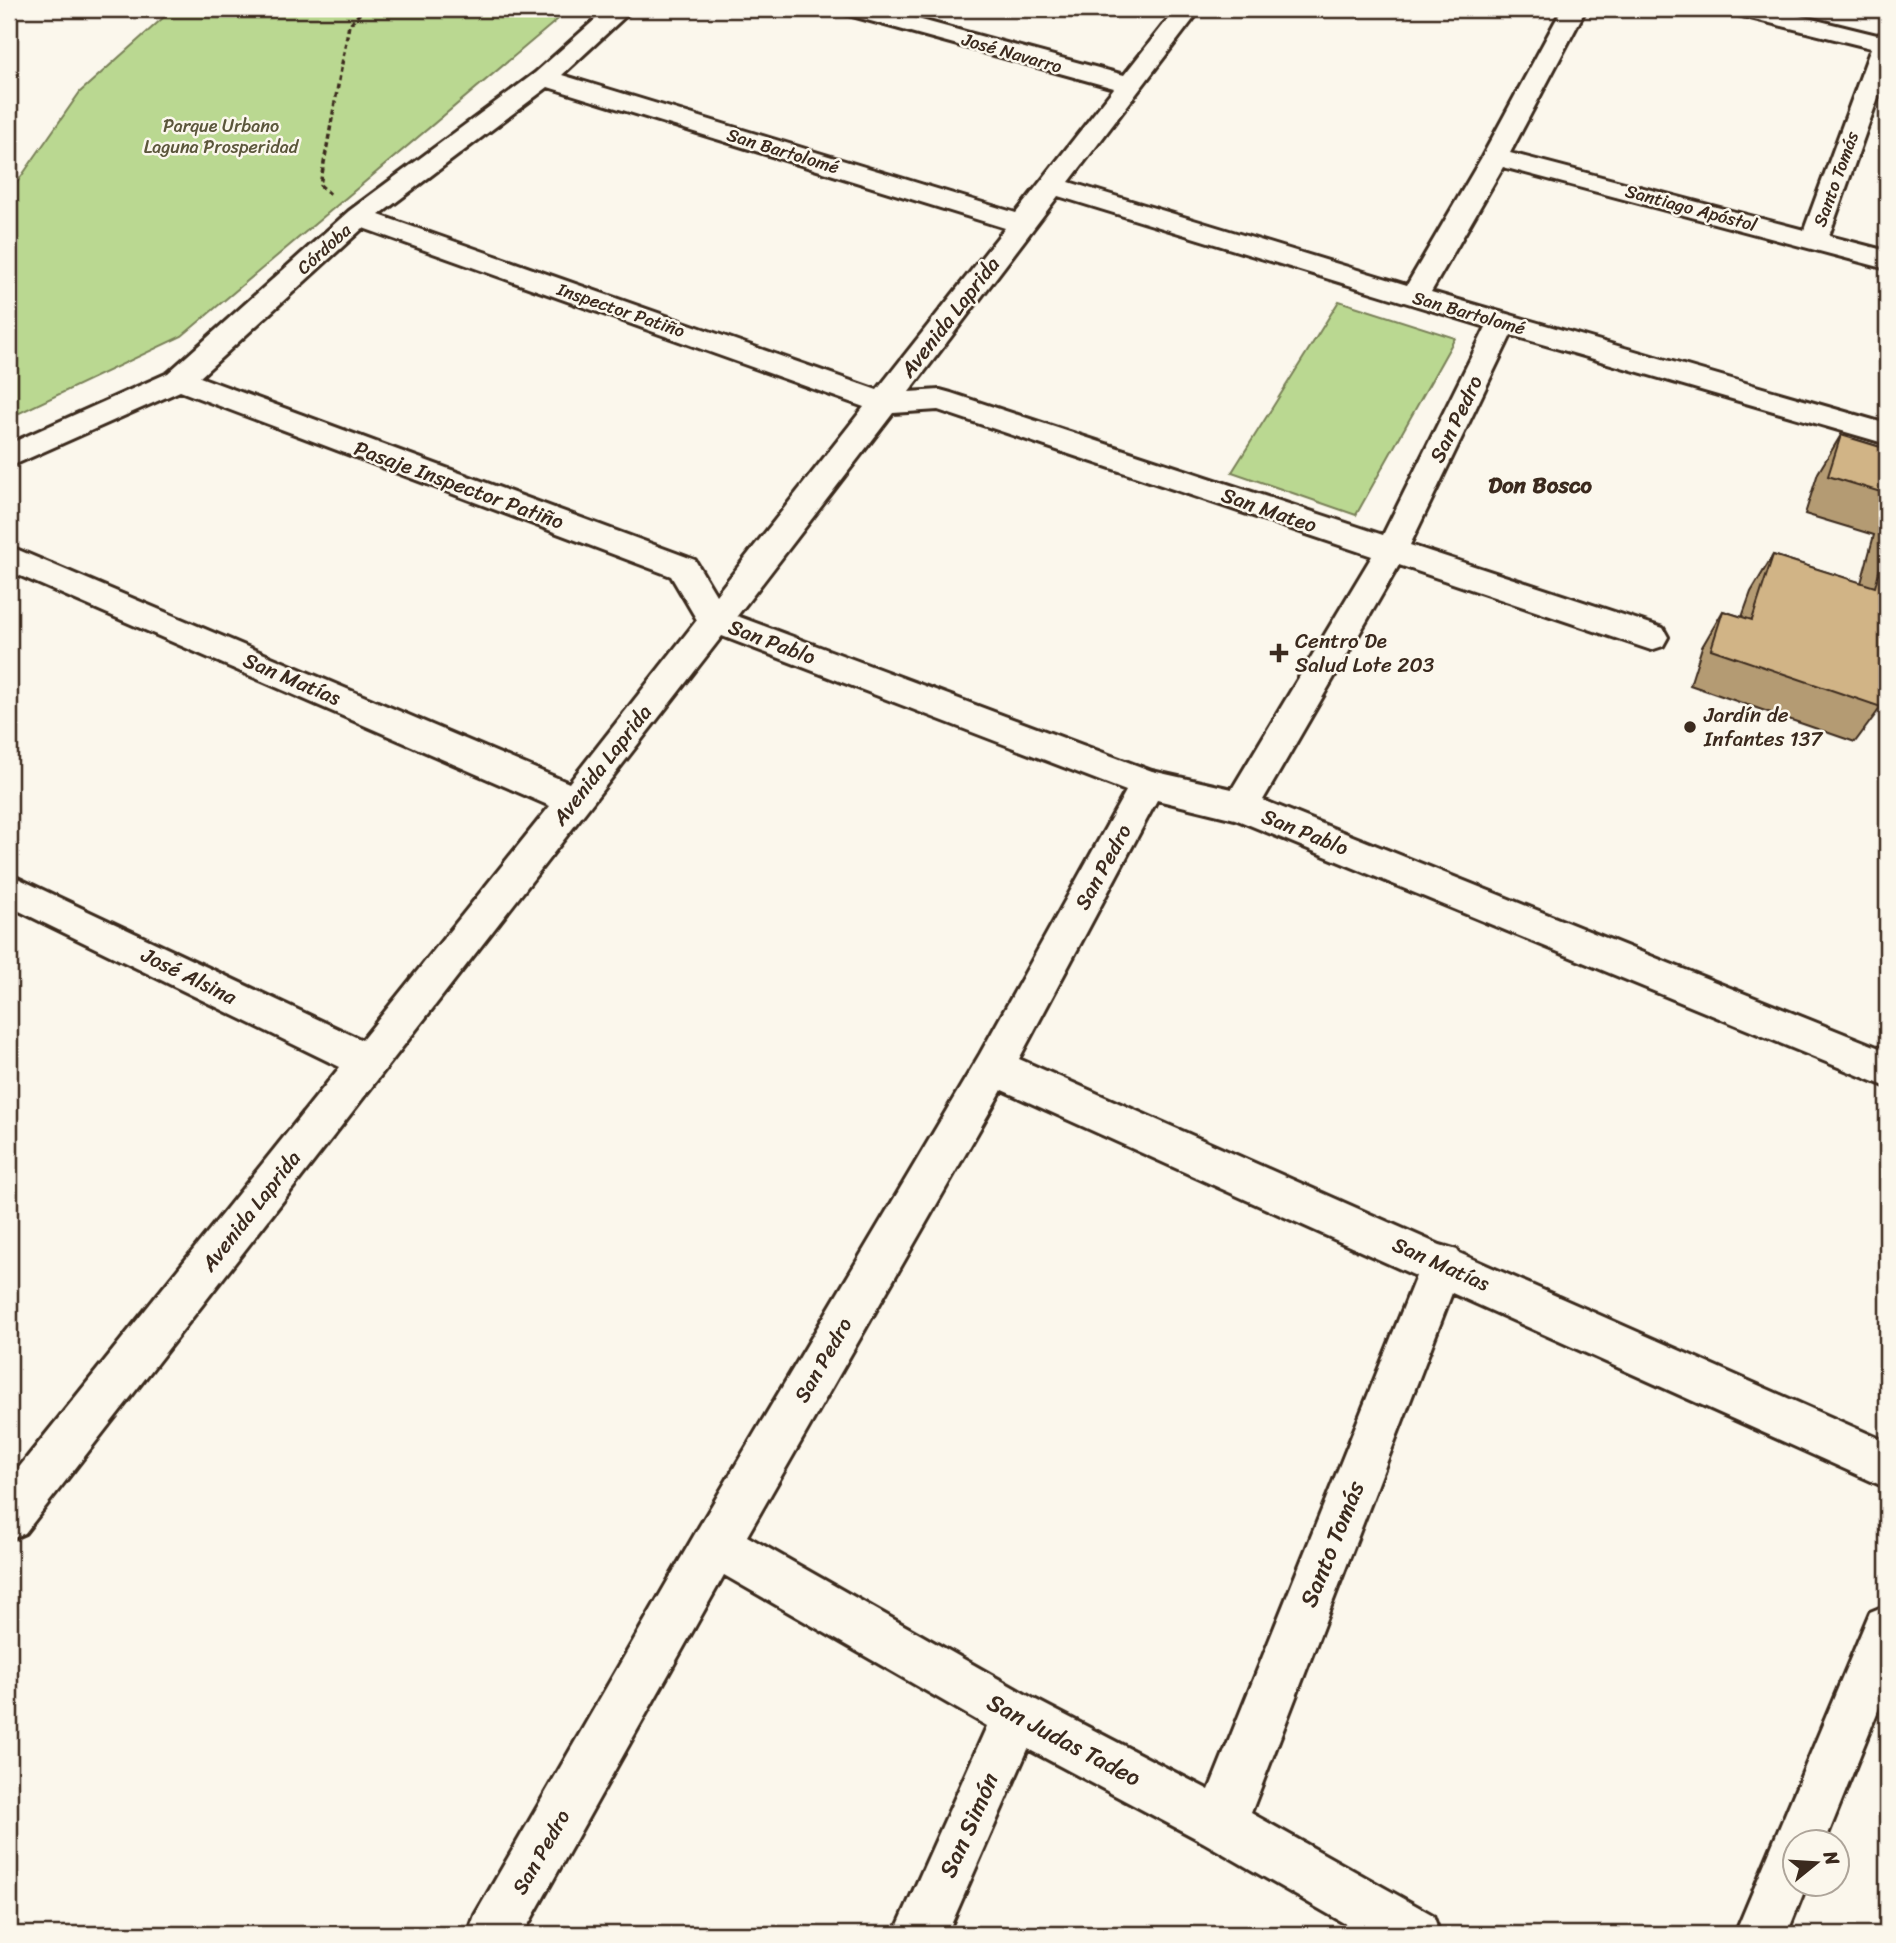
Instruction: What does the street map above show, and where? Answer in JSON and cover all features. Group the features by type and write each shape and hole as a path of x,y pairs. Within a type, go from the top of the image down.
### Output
{"street":[{"name":"Córdoba","path":"9,456 179,380 359,218 544,78 621,9"},
{"name":"José Navarro","path":"854,9 1130,85"},
{"name":"Avenida Laprida","path":"9,1517 575,801 1189,9"},
{"path":"1414,297 1495,157 1574,9"},
{"path":"1743,9 1887,43"},
{"name":"Santo Tomás","path":"1814,240 1887,43"},
{"name":"San Bartolomé","path":"544,78 1022,224"},
{"name":"Santiago Apóstol","path":"1495,157 1887,260"},
{"name":"San Bartolomé","path":"1053,186 1414,297 1887,434"},
{"name":"Inspector Patiño","path":"359,218 884,403"},
{"name":"San Pedro","path":"1241,806 1391,551 1503,322"},
{"name":"Pasaje Inspector Patiño","path":"179,380 683,568 715,620"},
{"name":"San Mateo","path":"884,403 940,400 1651,637"},
{"name":"San Matías","path":"9,558 575,801"},
{"name":"San Pablo","path":"715,620 1148,784 1241,806 1887,1069"},
{"name":"San Pedro","path":"494,1934 716,1544 994,1067 1148,784"},
{"name":"José Alsina","path":"10,891 369,1062"},
{"name":"San Matías","path":"994,1067 1443,1264 1887,1465"},
{"name":"Santo Tomás","path":"1221,1824 1443,1264"},
{"name":"San Judas Tadeo","path":"716,1544 1017,1716 1221,1824 1414,1934"},
{"path":"1805,1828 1887,1629"},
{"name":"San Simón","path":"920,1934 1017,1716"},
{"path":"1761,1934 1780,1887"}],"path":[{"path":"336,199 320,185 349,25 364,9"}],"green space":[{"name":"Parque Urbano Laguna Prosperidad","path":"173,9 570,9 182,336 9,418 9,194 80,92"},
{"path":"1339,301 1455,338 1356,515 1232,472"}],"building":[{"path":"1841,435 1887,449 1887,494 1828,476"},
{"path":"1887,541 1887,683 1881,707 1711,649 1723,611 1752,620 1773,555 1875,587"}],"place":[{"name":"Centro De Salud Lote 203","path":"1279,653"},
{"name":"Jardín de Infantes 137","path":"1690,727"}],"district":[{"name":"Don Bosco","path":"1540,485"}]}
